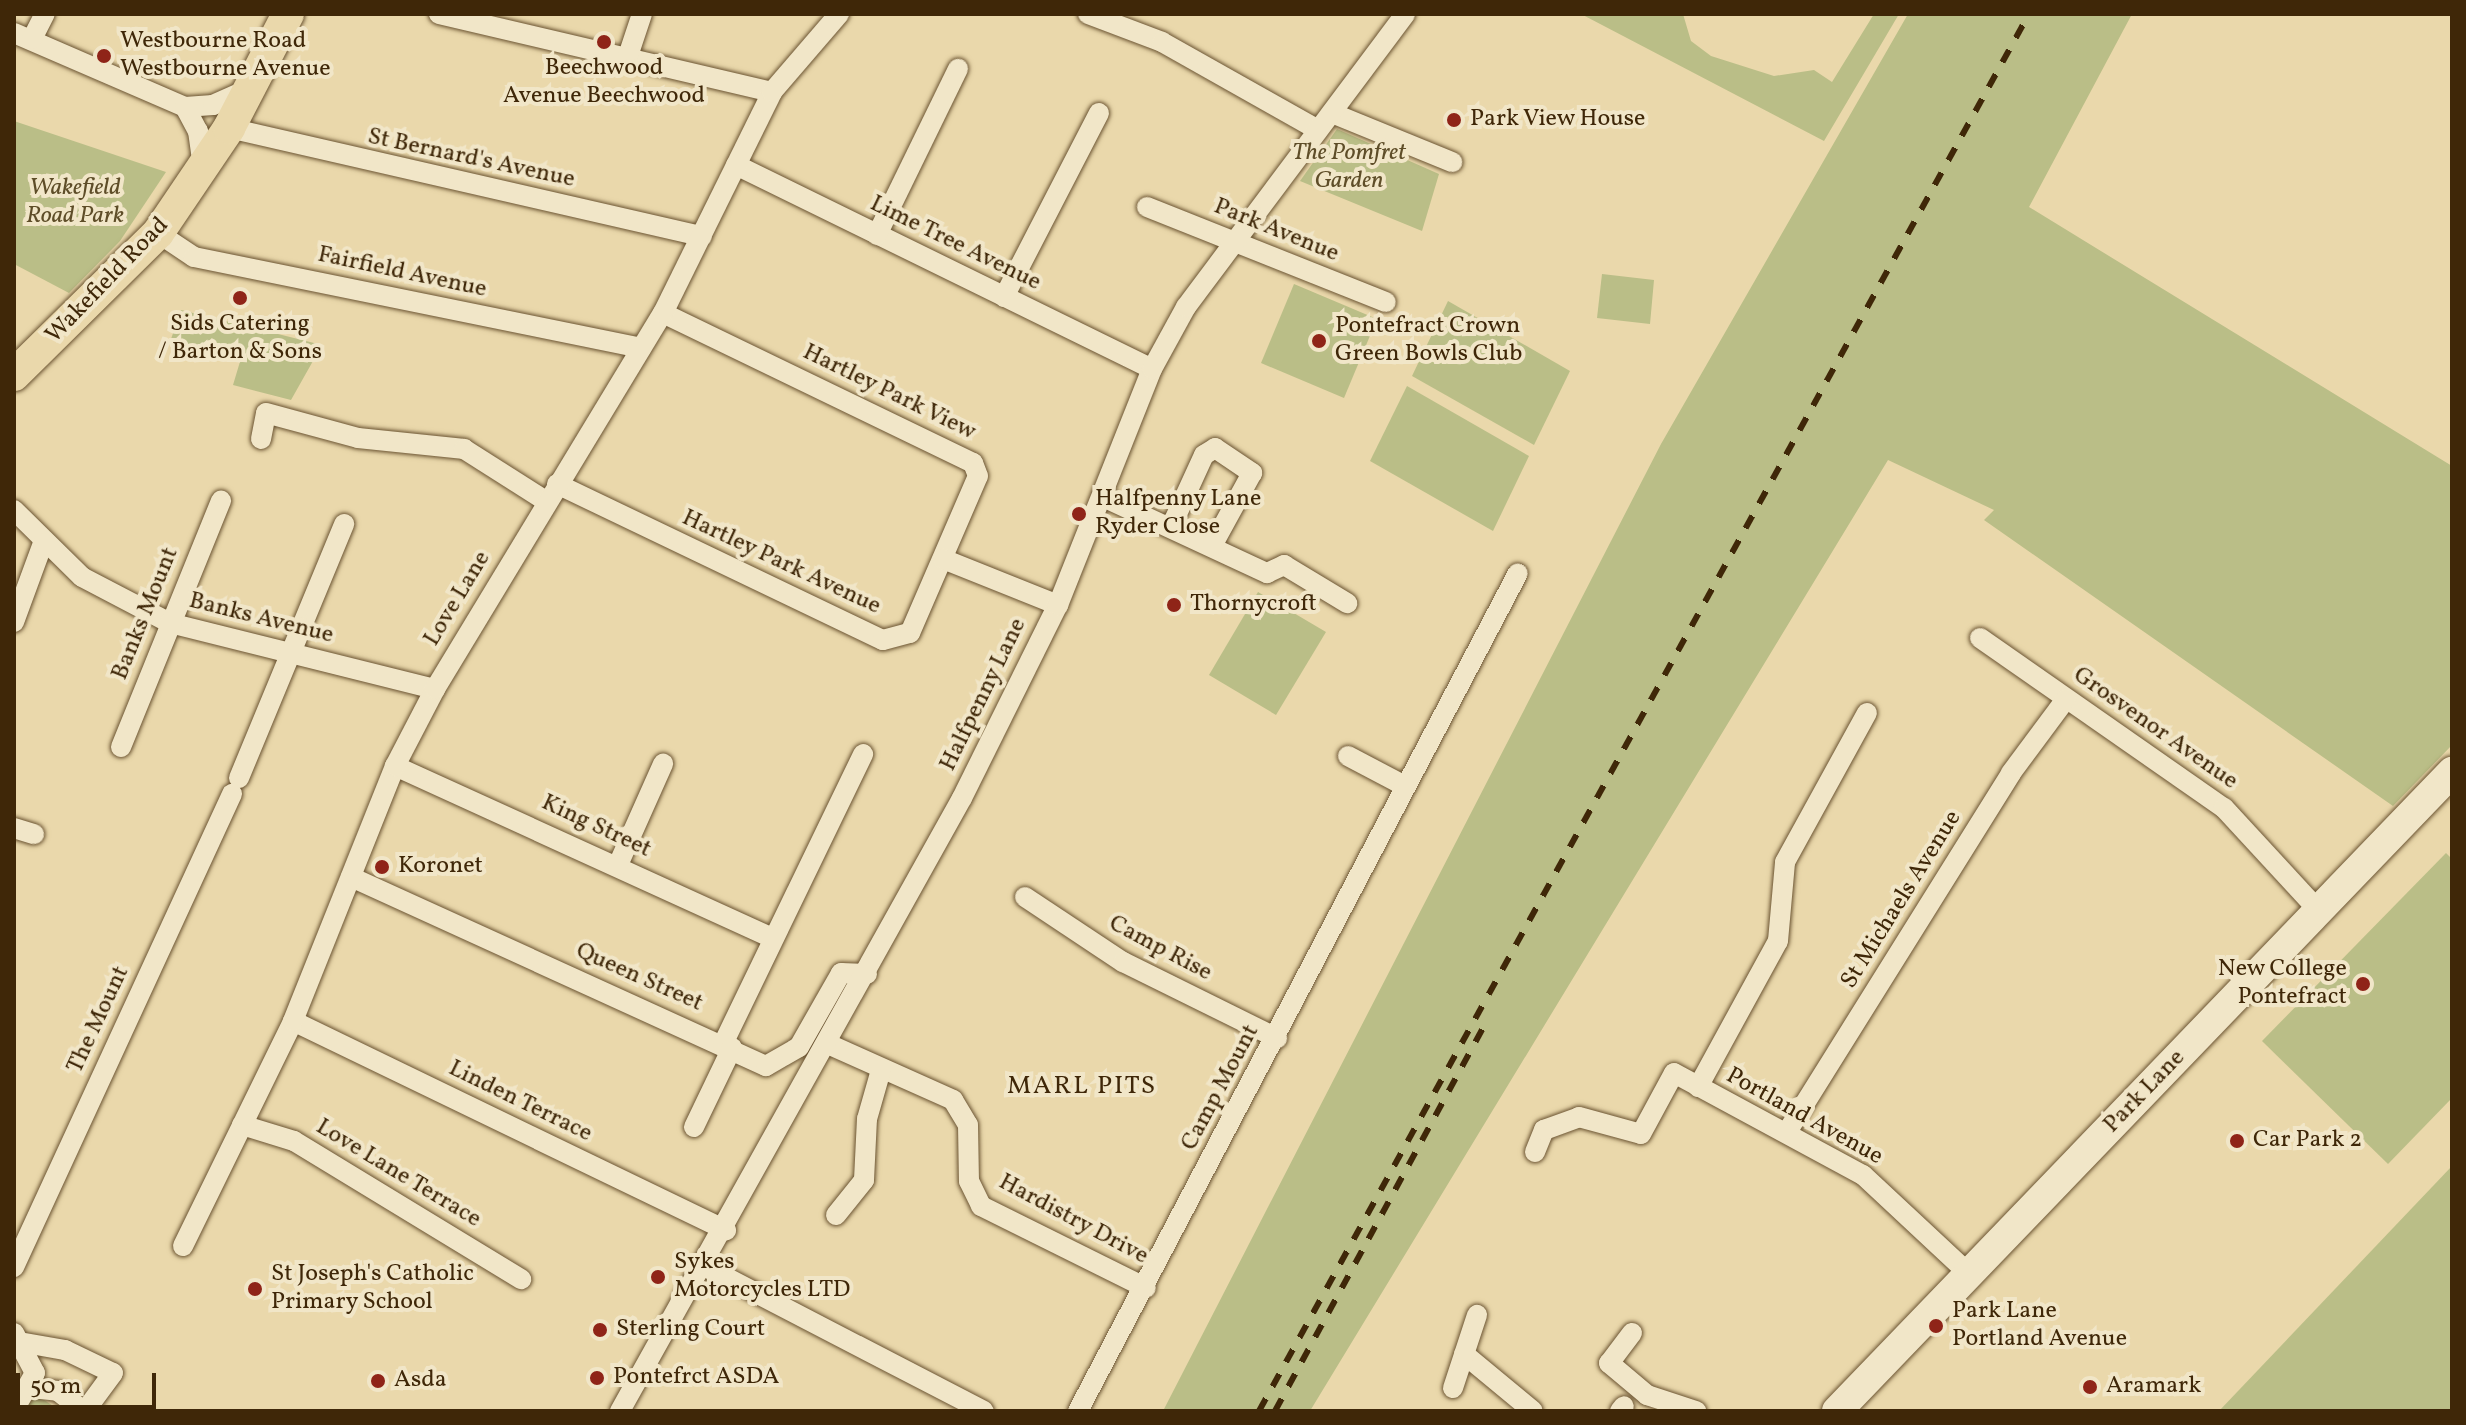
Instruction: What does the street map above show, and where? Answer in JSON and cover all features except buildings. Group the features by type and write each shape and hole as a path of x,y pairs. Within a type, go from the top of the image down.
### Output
{"main road":[{"name":"Wakefield Road","path":"14,375 158,233 203,171 229,128 288,14"},
{"name":"Park Lane","path":"1837,1411 2452,772"}],"street":[{"path":"45,14 23,36 185,107 213,105 250,88"},
{"path":"439,14 772,92"},
{"path":"628,56 642,14"},
{"name":"Love Lane","path":"183,1246 293,1021 395,766 435,689 551,493 663,313 772,92 839,14"},
{"path":"1088,14 1162,42 1318,130"},
{"name":"Halfpenny Lane","path":"620,1411 726,1230 867,974 1058,605 1152,369 1230,241 1332,113 1405,14"},
{"path":"877,235 958,69"},
{"path":"185,107 198,131 203,171"},
{"path":"1004,297 1099,113"},
{"path":"1332,113 1452,162"},
{"name":"St Bernard's Avenue","path":"229,128 702,236"},
{"name":"Lime Tree Avenue","path":"736,165 1152,369"},
{"name":"Park Avenue","path":"1147,207 1386,302"},
{"name":"Fairfield Avenue","path":"158,233 194,257 641,348"},
{"name":"Hartley Park View","path":"663,313 973,463 978,476 943,559"},
{"path":"261,439 266,413 358,438 464,449 551,493"},
{"path":"1171,527 1204,455 1215,448 1252,473 1212,546"},
{"name":"Hartley Park Avenue","path":"551,493 893,642 910,633 943,559"},
{"path":"1103,497 1267,573 1284,565 1347,603"},
{"name":"Banks Mount","path":"121,747 221,501"},
{"name":"Banks Avenue","path":"14,510 43,543 82,577 170,623 435,689"},
{"name":"The Mount","path":"14,1267 236,786 344,524"},
{"path":"14,622 43,543"},
{"path":"943,559 1058,605"},
{"name":"Camp Mount","path":"1078,1411 1277,1038 1401,784 1518,573"},
{"name":"Grosvenor Avenue","path":"1980,638 2224,808 2320,912"},
{"name":"St Michaels Avenue","path":"1787,1132 2011,773 2066,699"},
{"path":"1698,1087 1778,941 1785,862 1867,713"},
{"path":"694,1127 773,938 863,754"},
{"path":"1348,756 1401,784"},
{"path":"618,865 663,764"},
{"name":"King Street","path":"395,766 773,938"},
{"path":"14,828 34,834"},
{"name":"Queen Street","path":"351,877 728,1046 766,1066 780,1064 799,1047 841,973 867,974"},
{"name":"Camp Rise","path":"1025,897 1123,962 1277,1038"},
{"name":"Linden Terrace","path":"293,1021 726,1230"},
{"name":"Hardistry Drive","path":"828,1044 953,1100 968,1125 969,1181 981,1206 1146,1288"},
{"path":"836,1215 864,1180 867,1119 881,1070"},
{"name":"Portland Avenue","path":"1535,1152 1544,1130 1579,1117 1641,1134 1674,1073 1863,1175 1968,1273"},
{"name":"Love Lane Terrace","path":"242,1125 294,1141 521,1279"},
{"path":"704,1266 984,1411"},
{"path":"1453,1388 1477,1315"},
{"path":"1632,1333 1609,1363 1647,1395 1696,1411"},
{"path":"14,1410 31,1388 35,1373 20,1338"},
{"path":"20,1338 65,1350 113,1373 84,1411 58,1391 31,1388"},
{"path":"1464,1354 1533,1411"}],"green space":[{"path":"1581,14 1683,14 1691,41 1711,56 1774,76 1814,70 1832,82 1874,14 1899,14 1824,141"},
{"path":"1908,14 2132,14 2029,207 2452,466 2452,745 2393,806 1984,520 1994,510 1888,460 1310,1411 1163,1411 1661,444"},
{"name":"Wakefield Road Park","path":"14,121 166,172 120,241 69,293 14,264"},
{"name":"The Pomfret Garden","path":"1337,129 1439,174 1422,231 1300,181"},
{"path":"1602,274 1654,280 1650,324 1597,318"},
{"name":"Pontefract Crown Green Bowls Club","path":"1294,284 1377,319 1344,398 1261,363"},
{"path":"1448,301 1570,371 1534,445 1412,376"},
{"path":"181,310 322,345 291,400 233,385 242,355 170,342"},
{"path":"1407,386 1529,456 1493,531 1370,461"},
{"path":"1258,592 1326,632 1276,715 1209,675"},
{"path":"2446,853 2452,859 2452,1098 2388,1164 2262,1041"},
{"path":"2452,1166 2452,1411 2219,1411"},
{"path":"41,1398 58,1409 23,1411 32,1400"}],"railway":[{"path":"1259,1411 2029,14"},
{"path":"1275,1411 1485,1024"}],"place":[{"name":"Beechwood Avenue Beechwood","path":"604,42"},
{"name":"Westbourne Road Westbourne Avenue","path":"104,56"},
{"name":"Park View House","path":"1454,120"},
{"name":"Sids Catering / Barton & Sons","path":"240,298"},
{"name":"Pontefract Crown Green Bowls Club","path":"1319,341"},
{"name":"Halfpenny Lane Ryder Close","path":"1079,514"},
{"name":"Thornycroft","path":"1174,605"},
{"name":"Koronet","path":"382,867"},
{"name":"New College Pontefract","path":"2363,984"},
{"name":"Car Park 2","path":"2237,1141"},
{"name":"Sykes Motorcycles LTD","path":"658,1277"},
{"name":"St Joseph's Catholic Primary School","path":"255,1289"},
{"name":"Park Lane Portland Avenue","path":"1936,1326"},
{"name":"Sterling Court","path":"600,1330"},
{"name":"Pontefrct ASDA","path":"597,1378"},
{"name":"Asda","path":"378,1381"},
{"name":"Aramark","path":"2090,1387"}],"district":[{"name":"MARL PITS","path":"1082,1087"}]}
